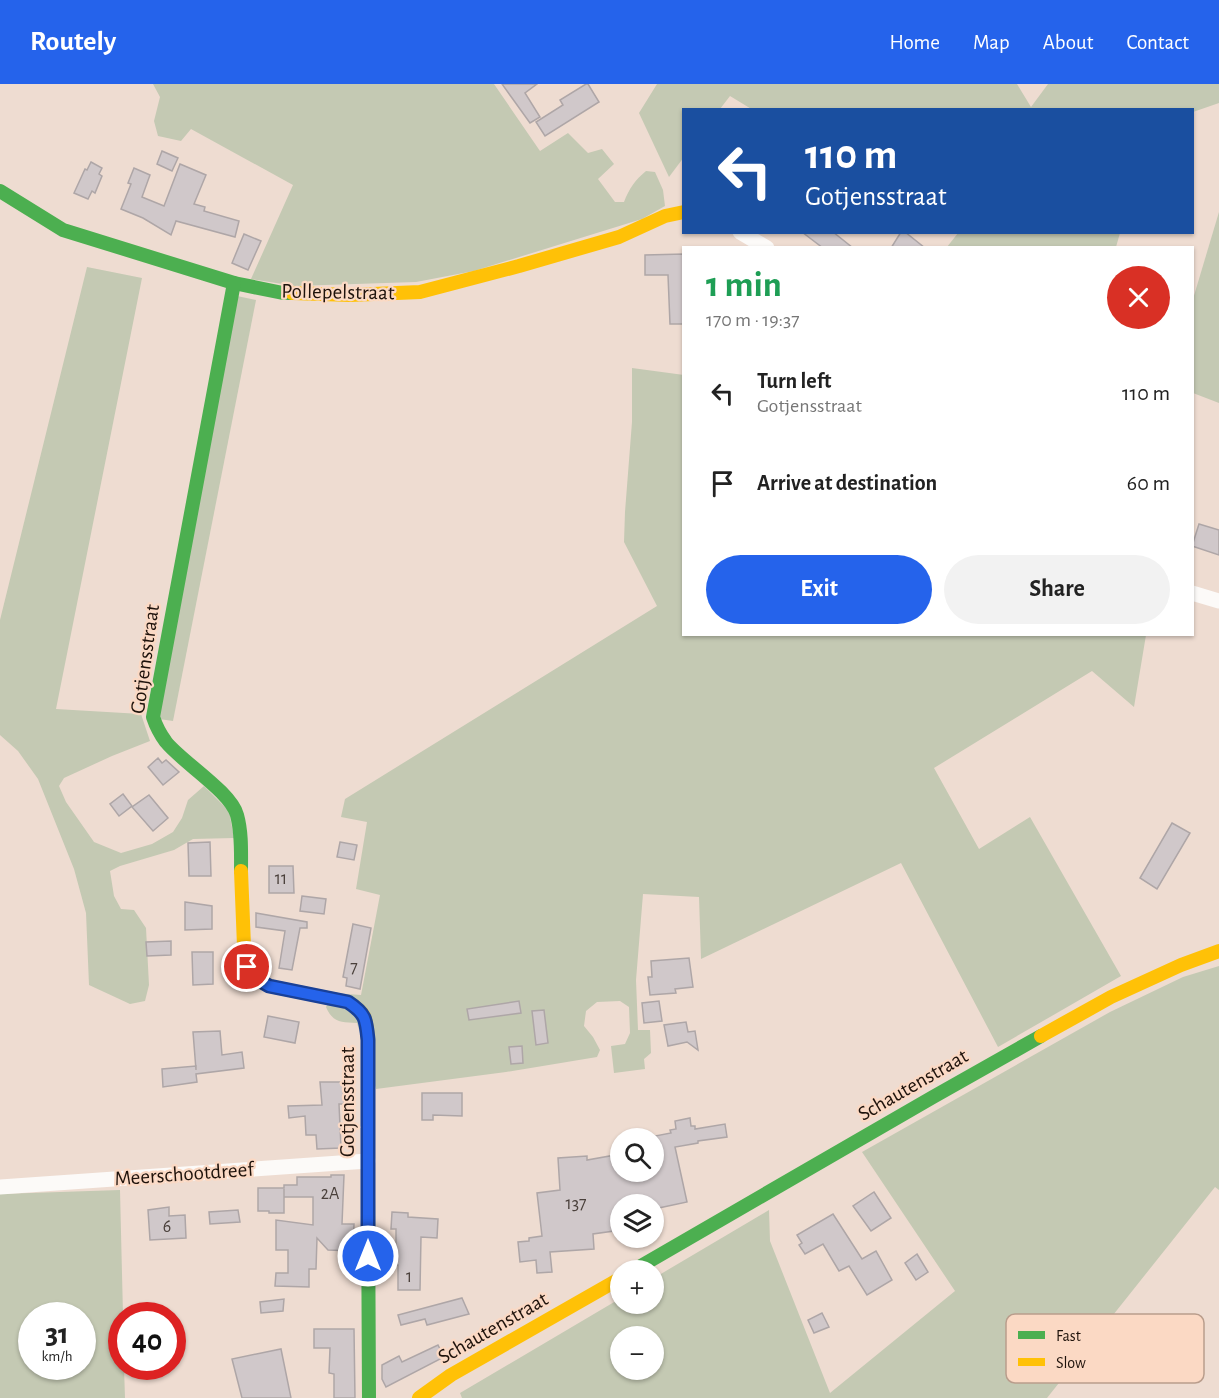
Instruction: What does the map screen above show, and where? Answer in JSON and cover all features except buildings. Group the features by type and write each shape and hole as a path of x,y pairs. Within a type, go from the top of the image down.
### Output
{"street":[{"name":"Pollepelstraat","path":"0,190 63,230 234,283 283,293 350,295 420,292 619,237 665,216 682,212"},
{"path":"743,234 764,246"},
{"name":"Gotjensstraat","path":"234,283 153,717 167,743 227,798 237,813 247,967 255,978 269,986 348,1002 366,1017 368,1040 369,1398"},
{"path":"1194,594 1219,601"},
{"name":"Schautenstraat","path":"651,1260 1111,997 1181,965 1219,951"},
{"name":"Meerschootdreef","path":"0,1187 368,1161"},
{"name":"Schautenstraat","path":"419,1398 451,1375 610,1284"}],"green space":[{"path":"153,84 494,84 540,151 568,133 588,153 602,149 614,164 598,179 615,202 624,202 633,185 646,171 655,172 663,190 665,206 642,219 474,271 416,282 295,286 251,279 293,185 191,129 181,141 158,136 154,121 160,97"},
{"path":"657,84 1017,84 1031,107 1048,84 1219,84 1219,103 1194,112 1194,108 750,108 730,96 721,108 682,108 682,160 669,177 639,113"},
{"path":"1219,212 1219,403 1194,393 1194,296"},
{"path":"957,234 1120,234 1116,246 948,246"},
{"path":"87,267 142,278 56,709 141,714 150,741 64,778 59,786 66,802 94,842 121,853 152,844 173,832 182,818 188,800 204,786 229,811 234,838 193,839 174,850 110,871 114,896 121,909 134,910 146,928 149,985 145,1001 130,1004 89,985 86,913 74,869 38,779 18,751 0,735 0,620"},
{"path":"237,296 256,300 173,721 159,719"},
{"path":"632,368 682,375 682,636 1146,636 1134,707 1092,671 934,768 979,849 1030,817 1121,976 998,1047 901,863 701,959 699,897 643,894 636,980 638,1030 650,1030 651,1053 644,1059 645,1069 614,1073 611,1046 625,1044 630,1033 629,1007 620,1001 597,1002 586,1011 584,1026 600,1050 597,1057 506,1072 376,1089 357,1023 338,1021 326,1007 334,993 361,995 380,895 356,889 367,822 341,817 345,799 657,606 624,542 632,422"},
{"path":"1219,966 1219,1190 1215,1187 1114,1314 1006,1314 1006,1383 1059,1383 1047,1398 462,1398 460,1393 610,1304 610,1314 664,1314 664,1272 769,1210 770,1241 830,1393 955,1291 862,1152 1110,1012 1183,977"},
{"path":"120,1190 123,1302 108,1302 108,1380 124,1380 125,1398 0,1398 0,1194"}],"traffic: fast":[{"path":"0,191 63,230 234,283 292,293"},
{"path":"234,283 153,717 158,730 173,750 216,787 233,806 240,829 241,871"},
{"path":"651,1260 1041,1036"},
{"path":"368,1196 369,1398"}],"traffic: slow":[{"path":"292,293 350,295 420,292 619,237 665,216 682,212"},
{"path":"241,871 244,946 247,967 255,978 269,986 348,1002 364,1017 368,1040 368,1196"},
{"path":"1041,1036 1111,997 1181,965 1219,951"},
{"path":"419,1398 451,1375 610,1284"}],"route":[{"path":"247,967 255,978 269,986 348,1002 366,1017 368,1040 368,1256"}]}
